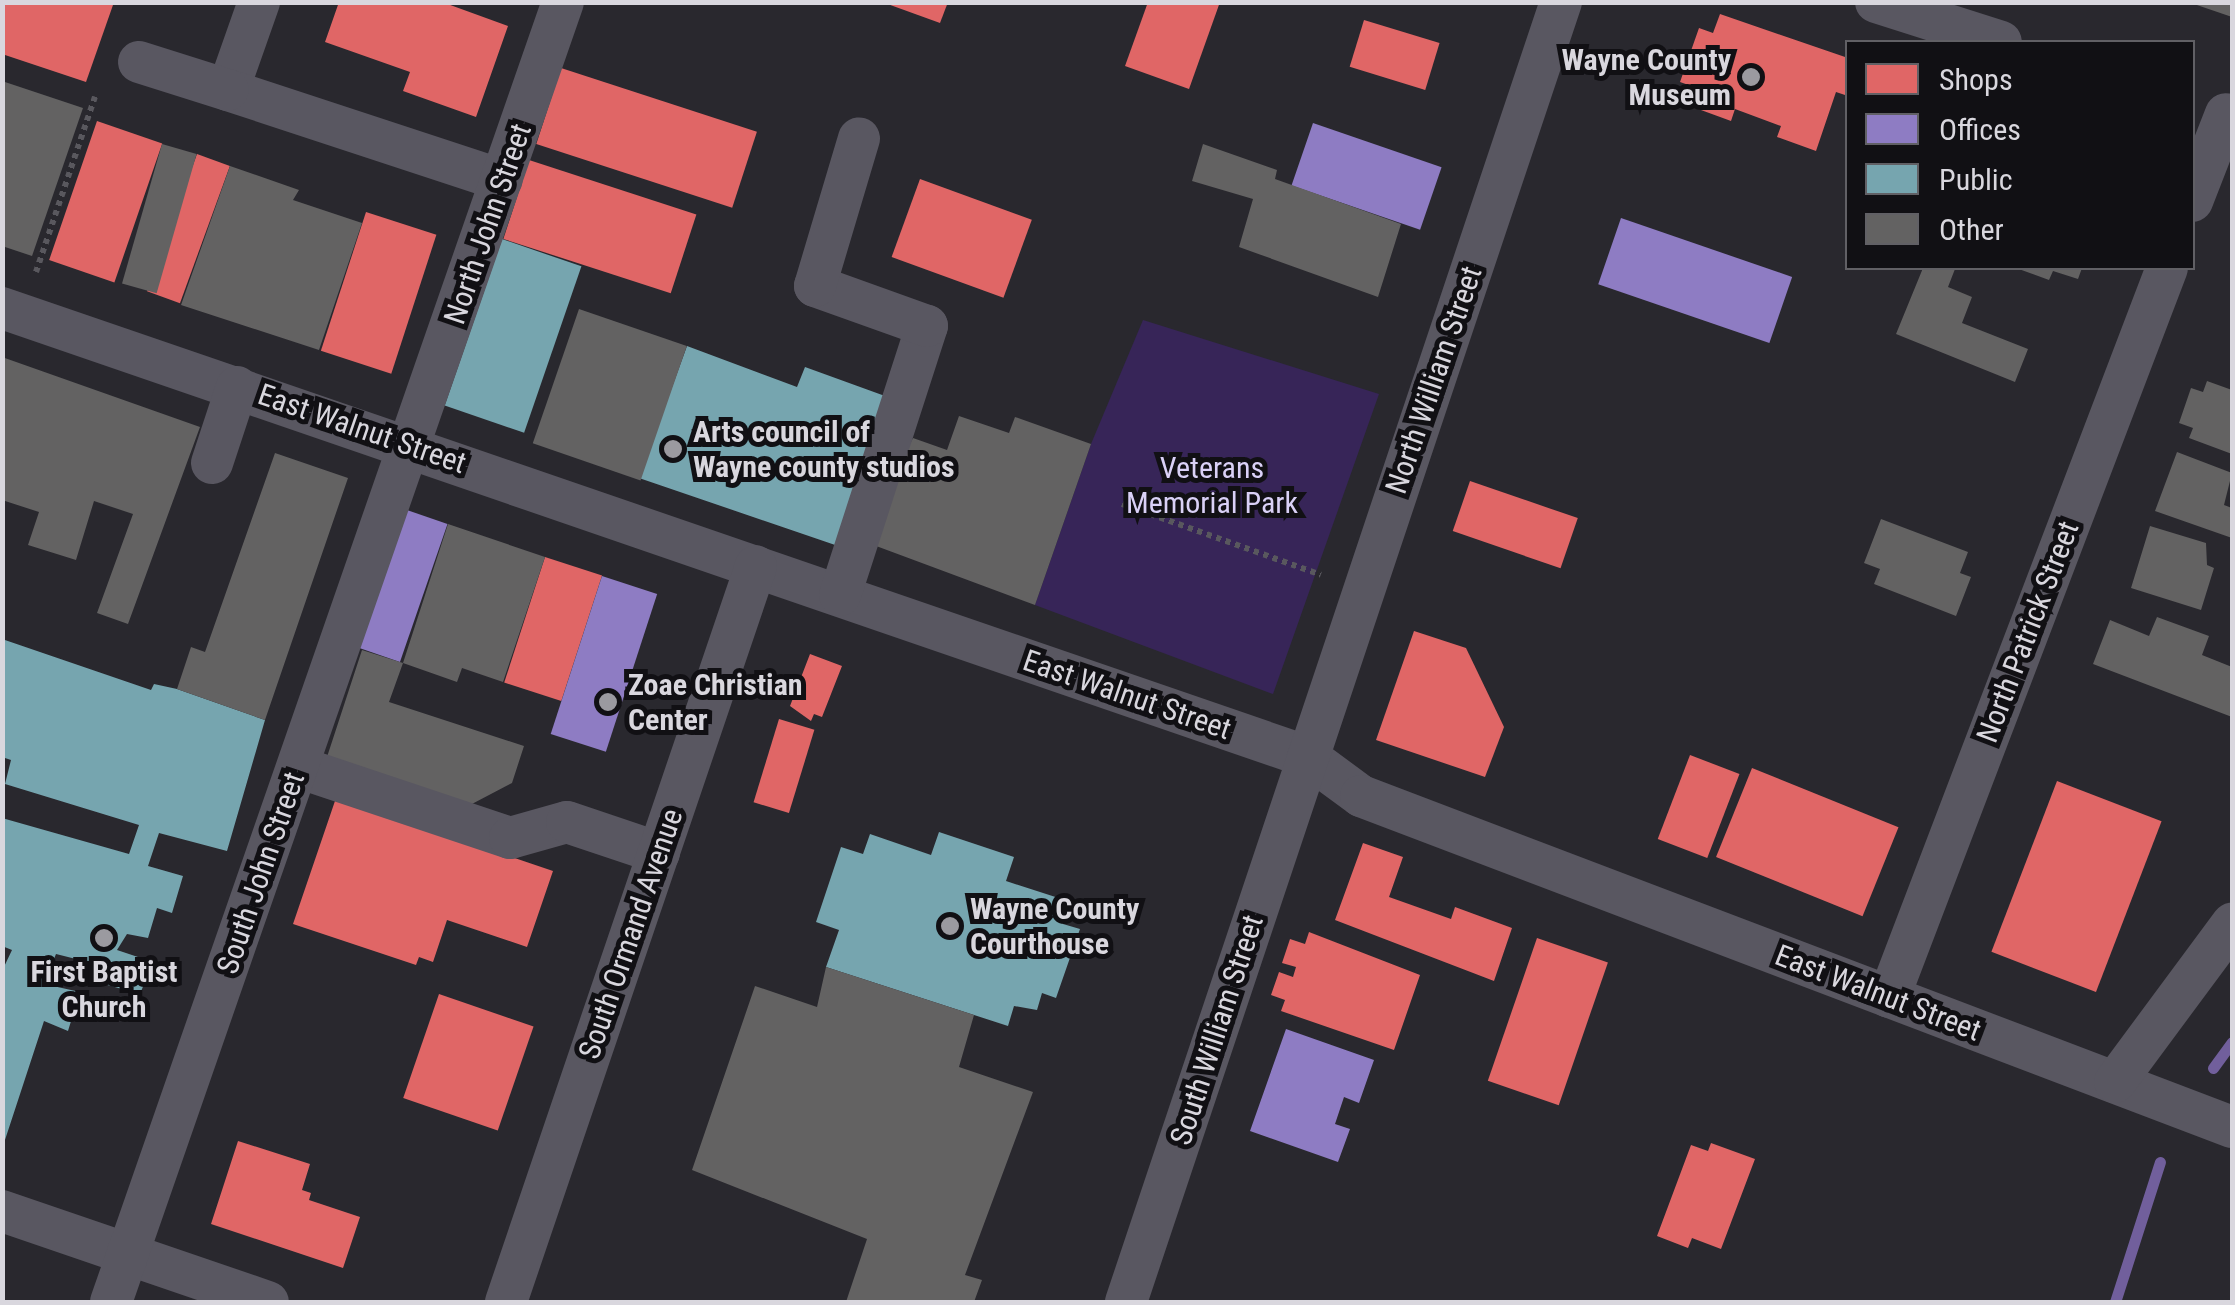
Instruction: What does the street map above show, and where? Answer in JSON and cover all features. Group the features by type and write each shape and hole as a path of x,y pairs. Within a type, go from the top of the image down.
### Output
{"street":[{"path":"228,90 259,2"},
{"name":"North John Street","path":"412,445 563,2"},
{"name":"North William Street","path":"1308,757 1561,2"},
{"path":"1876,2 1995,40"},
{"path":"139,62 502,180"},
{"path":"2195,189 2217,111"},
{"path":"840,595 927,326 816,286 859,138"},
{"name":"North Patrick Street","path":"1889,997 2166,270"},
{"name":"East Walnut Street","path":"2,308 412,445 1308,757 1361,796 2232,1127"},
{"path":"212,462 237,386"},
{"name":"South John Street","path":"111,1302 412,445"},
{"name":"South Ormand Avenue","path":"506,1302 756,566"},
{"name":"South William Street","path":"1126,1302 1308,757"},
{"path":"298,767 510,838 566,822 659,853"},
{"path":"2114,1082 2232,924"},
{"path":"2,1210 268,1302"}],"path":[{"path":"36,272 96,97"},
{"path":"1122,504 1322,575"}],"green space":[{"name":"Veterans Memorial Park","path":"1143,320 1379,394 1273,694 1035,605 1091,444"}],"building: Shops":[{"path":"2,2 113,5 86,82 2,54"},
{"path":"339,2 442,2 508,26 476,117 403,91 410,72 325,42"},
{"path":"882,2 948,2 940,23"},
{"path":"1148,2 1220,2 1189,89 1125,66"},
{"path":"1720,14 1845,57 1845,95 1836,92 1816,151 1777,137 1781,126 1735,109 1731,121 1690,106 1697,88 1680,82 1699,28 1713,33"},
{"path":"1364,20 1440,43 1425,90 1350,67"},
{"path":"561,68 757,132 732,208 536,144"},
{"path":"97,121 162,143 114,282 49,260"},
{"path":"197,154 230,166 180,303 147,291"},
{"path":"529,160 696,214 671,293 503,239"},
{"path":"920,179 1032,220 1003,298 892,257"},
{"path":"366,212 436,235 391,374 321,351"},
{"path":"1470,481 1578,518 1561,568 1453,531"},
{"path":"545,557 602,576 561,701 504,683"},
{"path":"1414,631 1466,648 1504,727 1485,777 1376,740"},
{"path":"810,654 842,666 822,717 814,714 811,721 790,706"},
{"path":"779,719 814,730 789,813 754,802"},
{"path":"1690,755 1739,774 1707,858 1658,839"},
{"path":"1752,768 1898,827 1863,916 1716,857"},
{"path":"2057,781 2162,821 2096,992 1991,952"},
{"path":"336,798 553,871 527,947 447,920 433,962 419,957 416,965 293,924"},
{"path":"1363,843 1403,857 1389,897 1451,919 1455,907 1512,928 1494,981 1335,920"},
{"path":"1309,932 1420,975 1394,1050 1281,1011 1285,1000 1271,995 1279,972 1293,977 1296,967 1282,963 1290,939 1305,944"},
{"path":"1537,938 1608,962 1559,1105 1488,1081"},
{"path":"439,994 534,1027 498,1131 403,1098"},
{"path":"238,1141 310,1164 302,1190 311,1193 309,1200 360,1217 343,1268 211,1224"},
{"path":"1711,1143 1755,1159 1721,1249 1692,1238 1688,1248 1657,1236 1691,1145 1708,1151"}],"building: Offices":[{"path":"1313,123 1442,167 1420,230 1292,185"},
{"path":"1621,218 1792,277 1769,343 1598,284"},
{"path":"404,509 447,524 400,662 356,647"},
{"path":"602,576 657,594 606,752 551,734"},
{"path":"1286,1029 1374,1060 1359,1103 1344,1097 1335,1124 1350,1129 1338,1162 1250,1131"}],"building: Public":[{"path":"502,239 581,266 524,433 445,405"},
{"path":"687,346 797,387 805,367 896,400 841,547 639,478"},
{"path":"2,639 151,690 154,684 177,689 265,720 227,851 159,833 148,866 183,876 172,913 157,908 148,938 127,934 117,950 153,962 140,994 104,984 108,967 56,954 44,984 80,992 68,1031 44,1021 3,1146 2,971 12,950 2,946 2,818 129,854 139,825 5,784 11,760 2,757"},
{"name":"Wayne County Courthouse","path":"939,832 1014,857 1006,881 1071,902 1063,924 1080,929 1056,998 1042,993 1037,1010 1014,1006 1008,1026 826,967 839,930 816,922 841,847 863,854 870,834 931,855"}],"building: Other":[{"path":"2191,2 2232,2 2232,17 2191,3"},
{"path":"5,82 83,108 32,256 2,246"},
{"path":"162,144 197,154 157,293 122,283"},
{"path":"1203,144 1277,170 1275,179 1401,224 1378,297 1239,247 1253,199 1192,181"},
{"path":"230,166 299,190 293,200 362,223 319,350 181,305"},
{"path":"1922,270 1955,270 1948,287 1972,297 1962,323 2028,349 2015,382 1896,334"},
{"path":"2022,270 2081,270 2078,279 2053,271 2049,280"},
{"path":"579,309 687,346 641,480 533,443"},
{"path":"2,357 200,427 128,624 97,613 133,514 94,501 76,560 28,545 39,512 2,500"},
{"path":"2207,381 2232,390 2232,454 2189,438 2193,428 2179,423 2191,388 2203,392"},
{"path":"959,416 1009,433 1015,417 1091,444 1035,605 860,540 913,438 947,450"},
{"path":"2177,452 2232,473 2224,505 2232,508 2232,538 2155,511"},
{"path":"275,453 348,478 265,720 177,689 191,647 205,652"},
{"path":"1881,519 1968,552 1960,573 1971,577 1956,616 1874,584 1880,569 1864,563"},
{"path":"448,524 545,557 503,682 462,668 457,682 403,663"},
{"path":"2150,526 2206,543 2207,565 2214,568 2201,610 2131,588"},
{"path":"2157,617 2209,636 2202,655 2232,667 2232,717 2093,664 2110,620 2149,636"},
{"path":"362,650 403,663 389,702 524,746 512,783 470,805 326,760"},
{"path":"826,967 974,1015 959,1067 1033,1092 965,1275 982,1280 974,1302 846,1302 867,1239 692,1170 755,986 817,1007"}],"waterway":[{"path":"2213,1068 2232,1042"},
{"path":"2115,1302 2160,1162"}],"place":[{"name":"Wayne County Museum","path":"1751,77"},
{"name":"Arts council of Wayne county studios","path":"673,449"},
{"name":"Zoae Christian Center","path":"608,702"},
{"name":"Wayne County Courthouse","path":"950,926"},
{"name":"First Baptist Church","path":"104,938"}]}
